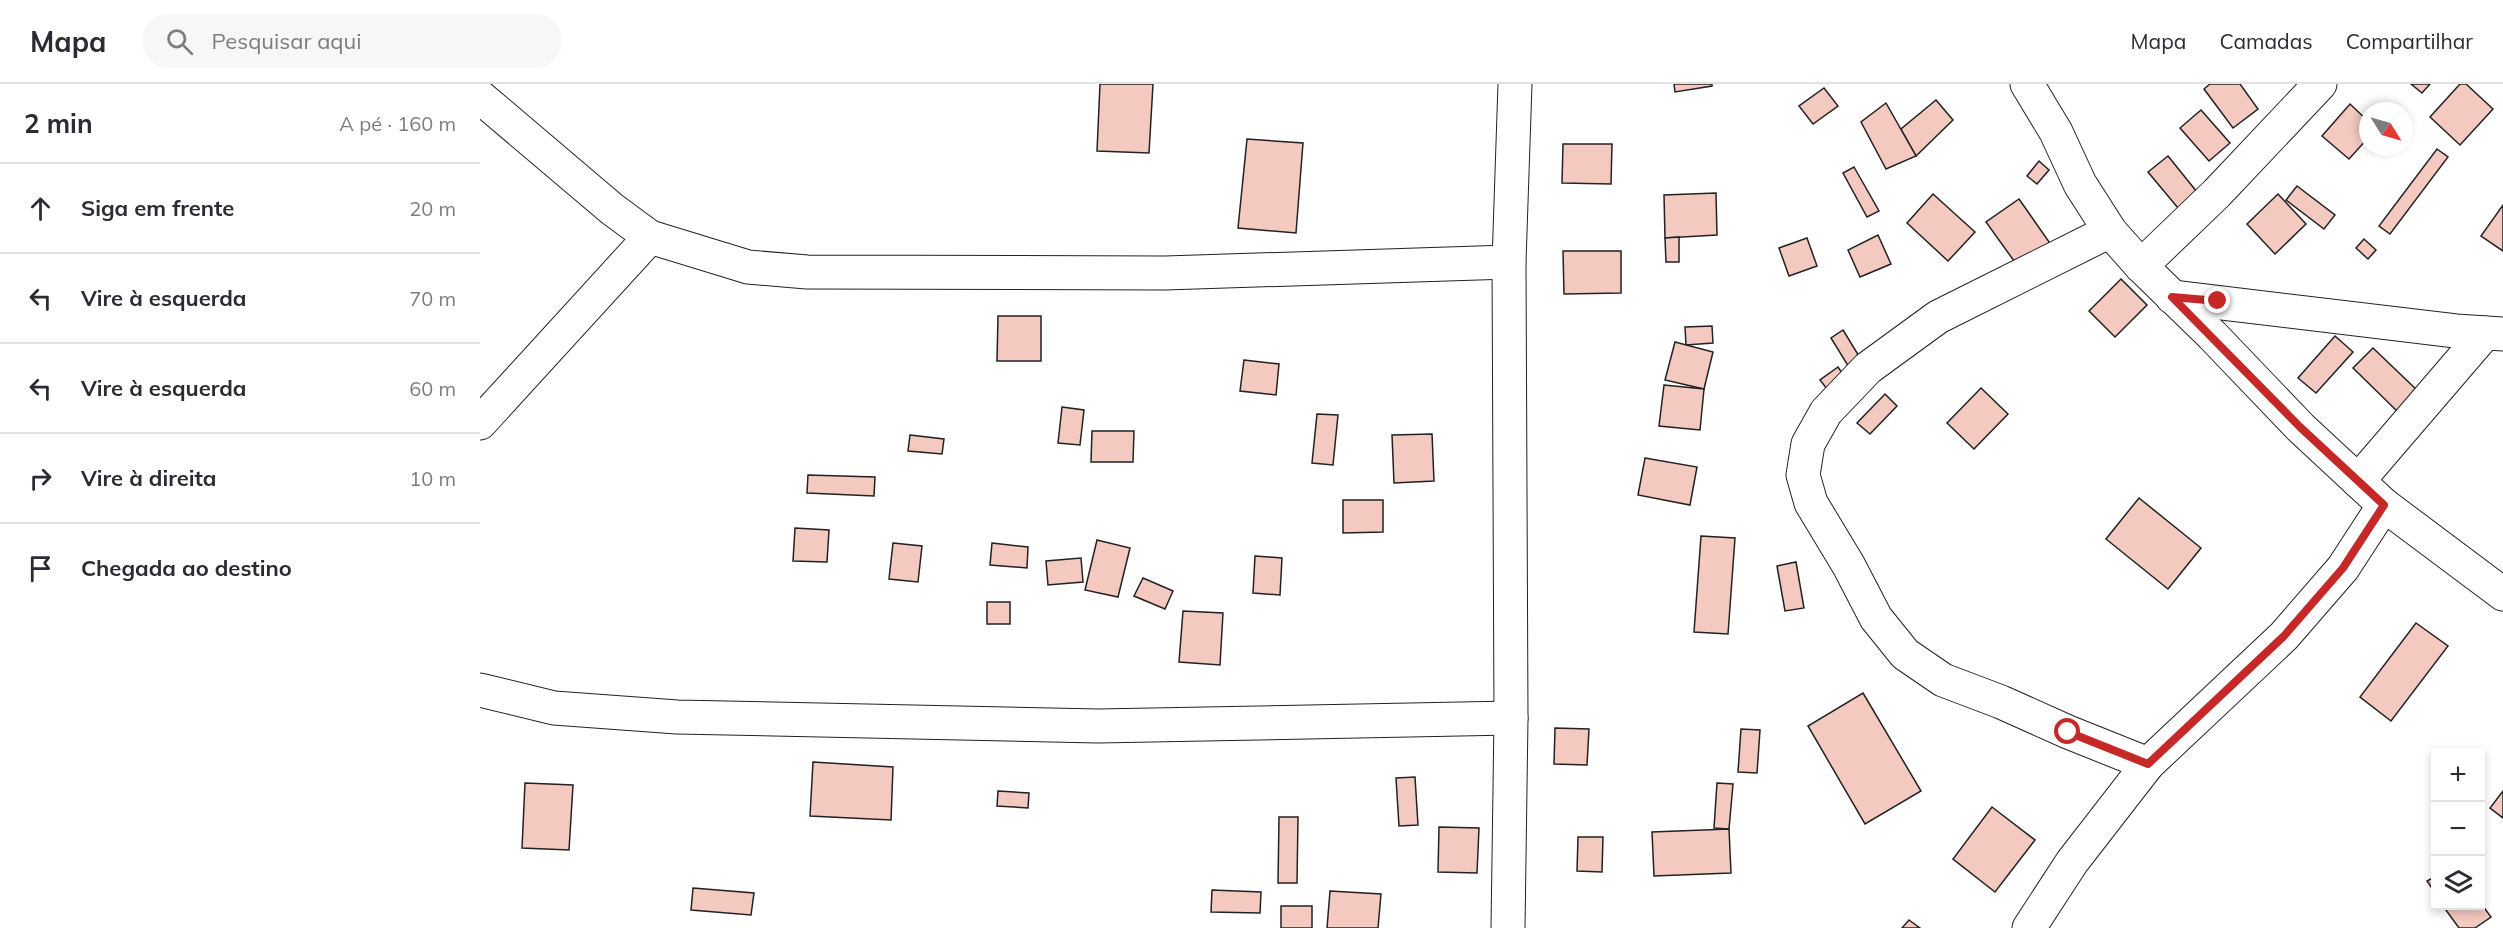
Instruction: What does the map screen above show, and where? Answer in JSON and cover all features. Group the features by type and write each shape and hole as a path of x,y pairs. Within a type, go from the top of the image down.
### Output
{"street":[{"path":"1508,928 1511,718 1509,262 1515,84"},
{"path":"2027,84 2056,132 2080,184 2110,231 2141,266 2300,427 2384,505 2503,594"},
{"path":"2141,266 2217,193 2320,84"},
{"path":"480,97 612,209 650,237 748,267 807,272 1165,273 1509,262"},
{"path":"2110,231 1938,317 1868,368 1826,412 1808,444 1803,475 1811,503 1849,566 1876,618 1905,654 1943,680 2148,764"},
{"path":"480,423 650,237"},
{"path":"2172,297 2494,333"},
{"path":"2358,481 2494,333"},
{"path":"2028,928 2072,862 2148,764 2284,636 2343,568 2384,505"},
{"path":"480,690 554,708 677,717 1098,726 1511,718"}],"building":[{"path":"1100,84 1153,84 1149,153 1097,151"},
{"path":"1674,84 1712,84 1712,86 1675,92"},
{"path":"2210,84 2240,84 2258,109 2233,128 2204,89"},
{"path":"2411,84 2430,84 2422,93"},
{"path":"2460,84 2466,84 2493,109 2460,145 2430,117"},
{"path":"1824,88 1838,106 1813,124 1799,106"},
{"path":"1936,100 1953,120 1916,156 1901,129"},
{"path":"1886,103 1916,156 1886,169 1861,122"},
{"path":"2350,104 2359,112 2359,148 2349,159 2322,136"},
{"path":"2201,110 2230,143 2209,161 2180,128"},
{"path":"1247,139 1303,143 1296,233 1238,228"},
{"path":"1563,144 1612,144 1611,184 1562,183"},
{"path":"2437,149 2448,157 2390,234 2379,226"},
{"path":"2168,156 2197,192 2178,208 2148,172"},
{"path":"2039,161 2049,170 2037,184 2027,176"},
{"path":"1854,167 1879,211 1867,217 1843,173"},
{"path":"2297,186 2335,215 2324,229 2286,200"},
{"path":"1716,193 1717,235 1665,238 1664,195"},
{"path":"1933,194 1975,232 1948,261 1907,223"},
{"path":"2278,194 2306,224 2275,254 2247,224"},
{"path":"2019,199 2054,249 2022,272 1986,222"},
{"path":"2503,205 2503,251 2481,236"},
{"path":"1878,235 1891,264 1860,277 1848,250"},
{"path":"1679,237 1679,262 1666,262 1665,238"},
{"path":"1807,238 1817,266 1789,276 1779,248"},
{"path":"2364,239 2376,250 2368,259 2356,248"},
{"path":"1563,251 1621,251 1621,293 1564,294"},
{"path":"2121,279 2147,305 2115,337 2089,311"},
{"path":"998,316 1041,316 1041,361 997,361"},
{"path":"1712,326 1713,343 1686,345 1685,327"},
{"path":"1843,330 1862,361 1850,369 1831,338"},
{"path":"2335,336 2353,352 2316,393 2298,378"},
{"path":"1675,342 1713,352 1704,389 1665,380"},
{"path":"2373,348 2420,393 2399,413 2353,368"},
{"path":"1244,360 1279,364 1276,395 1240,391"},
{"path":"1838,367 1844,376 1827,389 1820,380"},
{"path":"1664,385 1704,389 1700,430 1659,426"},
{"path":"1981,388 2008,414 1974,449 1947,423"},
{"path":"1885,394 1897,406 1870,434 1857,423"},
{"path":"1062,407 1084,410 1080,445 1058,443"},
{"path":"1317,414 1338,415 1333,465 1312,463"},
{"path":"1092,431 1134,431 1133,462 1091,462"},
{"path":"1432,434 1434,481 1394,483 1392,435"},
{"path":"910,435 944,439 942,454 908,451"},
{"path":"1645,458 1697,467 1690,505 1638,495"},
{"path":"808,475 875,477 874,496 807,493"},
{"path":"2139,498 2201,548 2168,589 2106,539"},
{"path":"1343,500 1383,500 1383,532 1343,533"},
{"path":"795,528 829,530 827,562 793,561"},
{"path":"1701,536 1735,538 1728,634 1694,632"},
{"path":"1097,540 1130,548 1118,597 1085,590"},
{"path":"893,543 922,546 918,582 889,579"},
{"path":"992,543 1028,547 1027,568 990,565"},
{"path":"1255,556 1282,558 1280,595 1253,593"},
{"path":"1081,558 1083,582 1048,585 1046,561"},
{"path":"1796,562 1804,608 1785,611 1777,566"},
{"path":"1143,578 1173,591 1165,609 1134,596"},
{"path":"987,602 1010,602 1010,624 987,624"},
{"path":"1183,611 1223,613 1220,665 1179,662"},
{"path":"2416,623 2448,646 2391,721 2360,697"},
{"path":"1863,693 1921,791 1865,824 1808,726"},
{"path":"1555,728 1589,729 1587,765 1554,764"},
{"path":"1741,729 1760,730 1757,773 1738,772"},
{"path":"813,762 893,767 891,820 810,816"},
{"path":"1415,777 1418,825 1399,826 1396,778"},
{"path":"525,783 573,785 569,850 522,848"},
{"path":"1717,783 1733,784 1729,829 1714,828"},
{"path":"998,791 1029,793 1028,808 997,806"},
{"path":"2503,791 2503,818 2490,808"},
{"path":"1992,807 2035,840 1995,892 1953,859"},
{"path":"1279,817 1298,817 1297,883 1278,883"},
{"path":"1439,827 1479,828 1477,873 1438,872"},
{"path":"1729,829 1731,873 1654,876 1652,832"},
{"path":"1578,837 1603,837 1602,872 1577,871"},
{"path":"693,888 754,893 751,915 691,910"},
{"path":"1212,890 1261,892 1260,913 1211,912"},
{"path":"1330,891 1381,894 1378,928 1327,928"},
{"path":"1281,906 1312,906 1312,928 1281,928"},
{"path":"2485,909 2491,917 2475,928 2459,928 2446,910"},
{"path":"1909,920 1920,928 1902,928"}],"route":[{"path":"2068,732 2148,764 2284,636 2343,568 2384,505 2300,427 2212,335 2172,297 2218,301"}]}
